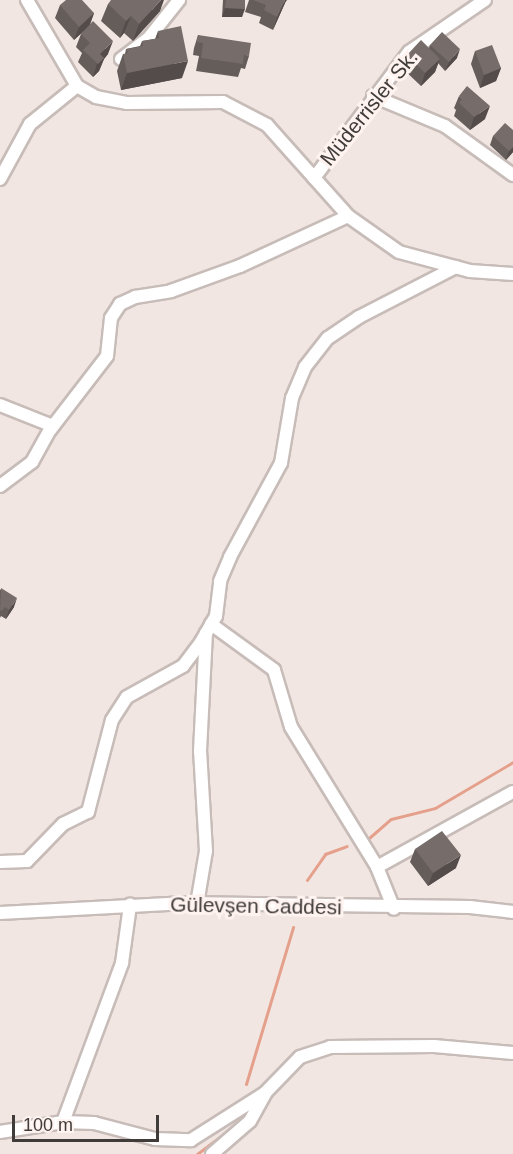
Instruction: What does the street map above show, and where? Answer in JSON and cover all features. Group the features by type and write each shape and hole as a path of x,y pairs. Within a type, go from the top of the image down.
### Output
{"street":[{"path":"27,0 77,86 96,97 127,103 223,102 267,125 348,216 399,252 456,267 513,274"},
{"path":"121,59 148,39 179,0"},
{"name":"Müderrisler Sk.","path":"314,178 373,96 409,52 485,0"},
{"path":"0,179 30,124 77,86"},
{"path":"373,96 445,126 513,175"},
{"path":"0,486 32,462 53,426 107,356 111,318 120,304 135,297 171,291 240,266 348,216"},
{"path":"0,862 27,861 63,824 88,812 112,720 127,697 183,666 209,628 216,616 220,581 230,557 281,463 292,398 305,367 328,338 359,317 456,267"},
{"path":"0,405 53,426"},
{"path":"209,628 274,670 291,726 377,867 394,909"},
{"path":"197,904 206,851 200,751 209,628"},
{"path":"377,867 513,792"},
{"name":"Gülevşen Caddesi","path":"0,913 130,905 197,904 394,909 470,907 513,912"},
{"path":"63,1122 122,963 130,905"},
{"path":"212,1154 250,1121 266,1093 300,1057 330,1047 434,1046 513,1053"},
{"path":"0,1132 63,1122 94,1123 155,1139 191,1140 266,1093"}],"building":[{"path":"66,0 82,0 94,13 79,27 60,5"},
{"path":"111,0 161,0 139,24 131,16 126,21 108,4"},
{"path":"226,0 245,0 245,9 225,8"},
{"path":"253,0 285,0 277,17 264,10 266,5"},
{"path":"93,21 113,41 100,54 104,58 98,64 83,50 90,43 81,34"},
{"path":"181,26 188,61 127,73 123,54 128,53 126,49 143,46 142,41 159,38 158,31"},
{"path":"442,32 460,49 449,62 430,45"},
{"path":"198,35 251,43 249,56 244,55 243,64 201,58 203,43 197,42"},
{"path":"421,40 440,59 425,73 407,55"},
{"path":"492,45 501,68 484,75 475,51"},
{"path":"467,86 490,106 474,117 459,103 462,99 459,96"},
{"path":"505,123 513,130 513,147 509,151 493,136"},
{"path":"1,588 17,598 9,610 5,607 2,611 0,610"},
{"path":"442,831 461,855 433,873 415,849"}],"waterway":[{"path":"369,838 391,819 435,808 513,762"},
{"path":"307,880 325,854 347,846"},
{"path":"246,1084 293,927"},
{"path":"197,1154 233,1127"}]}
